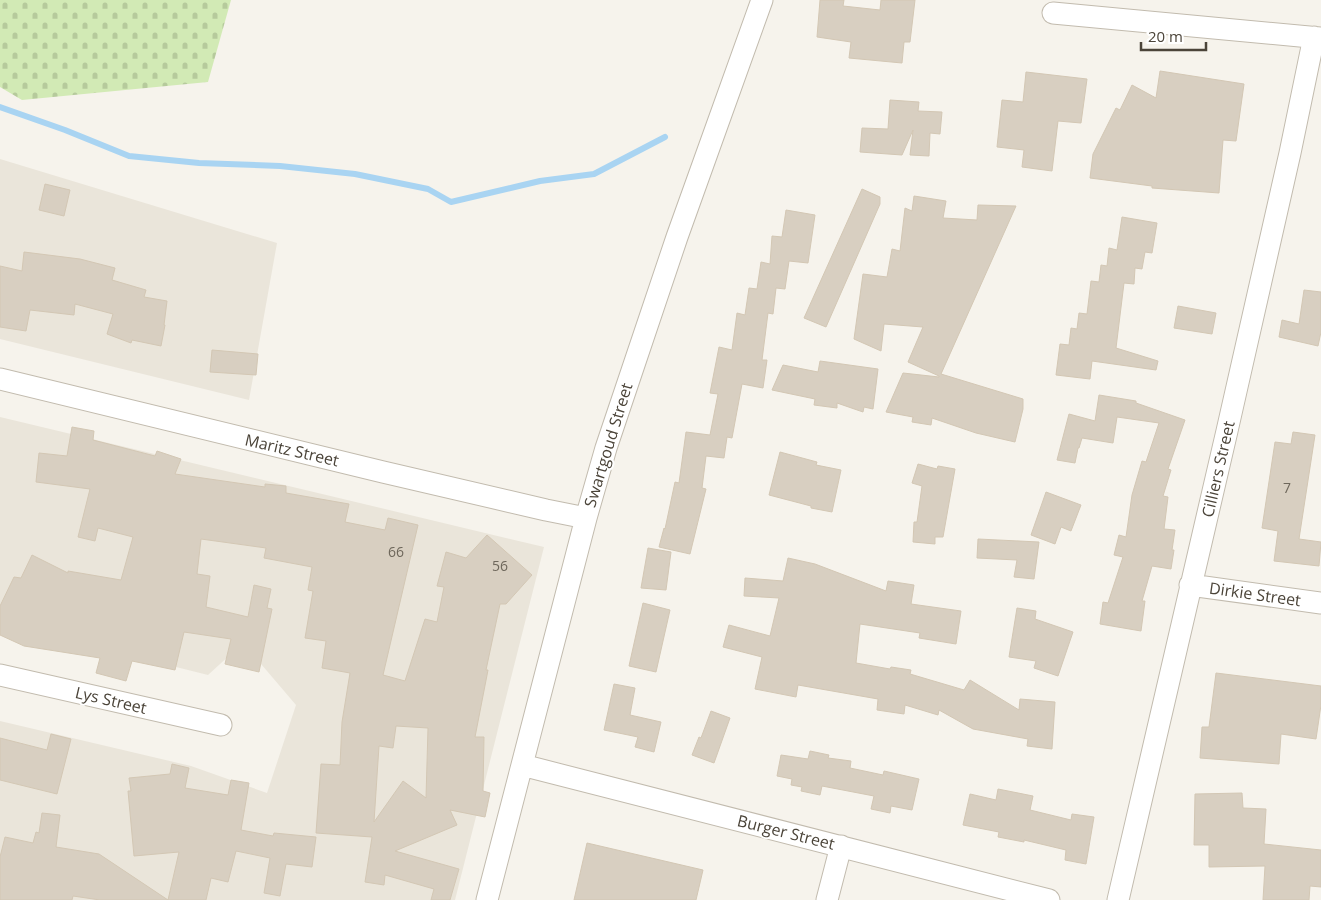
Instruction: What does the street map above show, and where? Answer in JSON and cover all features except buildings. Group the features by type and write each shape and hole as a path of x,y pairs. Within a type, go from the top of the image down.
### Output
{"street":[{"name":"Swartgoud Street","path":"487,900 586,518 627,381 762,0"},
{"path":"1053,13 1317,38"},
{"name":"Cilliers Street","path":"1118,900 1317,38"},
{"name":"Maritz Street","path":"0,379 586,518"},
{"name":"Dirkie Street","path":"1190,586 1321,603"},
{"name":"Lys Street","path":"0,675 221,725"},
{"name":"Burger Street","path":"522,765 1049,900"},
{"path":"827,900 841,846"}],"shaded area":[{"path":"0,159 277,243 249,400 0,339"},
{"path":"0,417 544,547 455,900 0,900 0,721 191,766 267,793 296,705 243,643 208,675 0,623"}],"green space":[{"path":"0,0 231,0 208,82 22,100 0,87"}],"waterway":[{"path":"0,107 65,130 129,156 199,163 280,166 355,174 428,189 451,202 540,181 594,174 665,137"}]}
